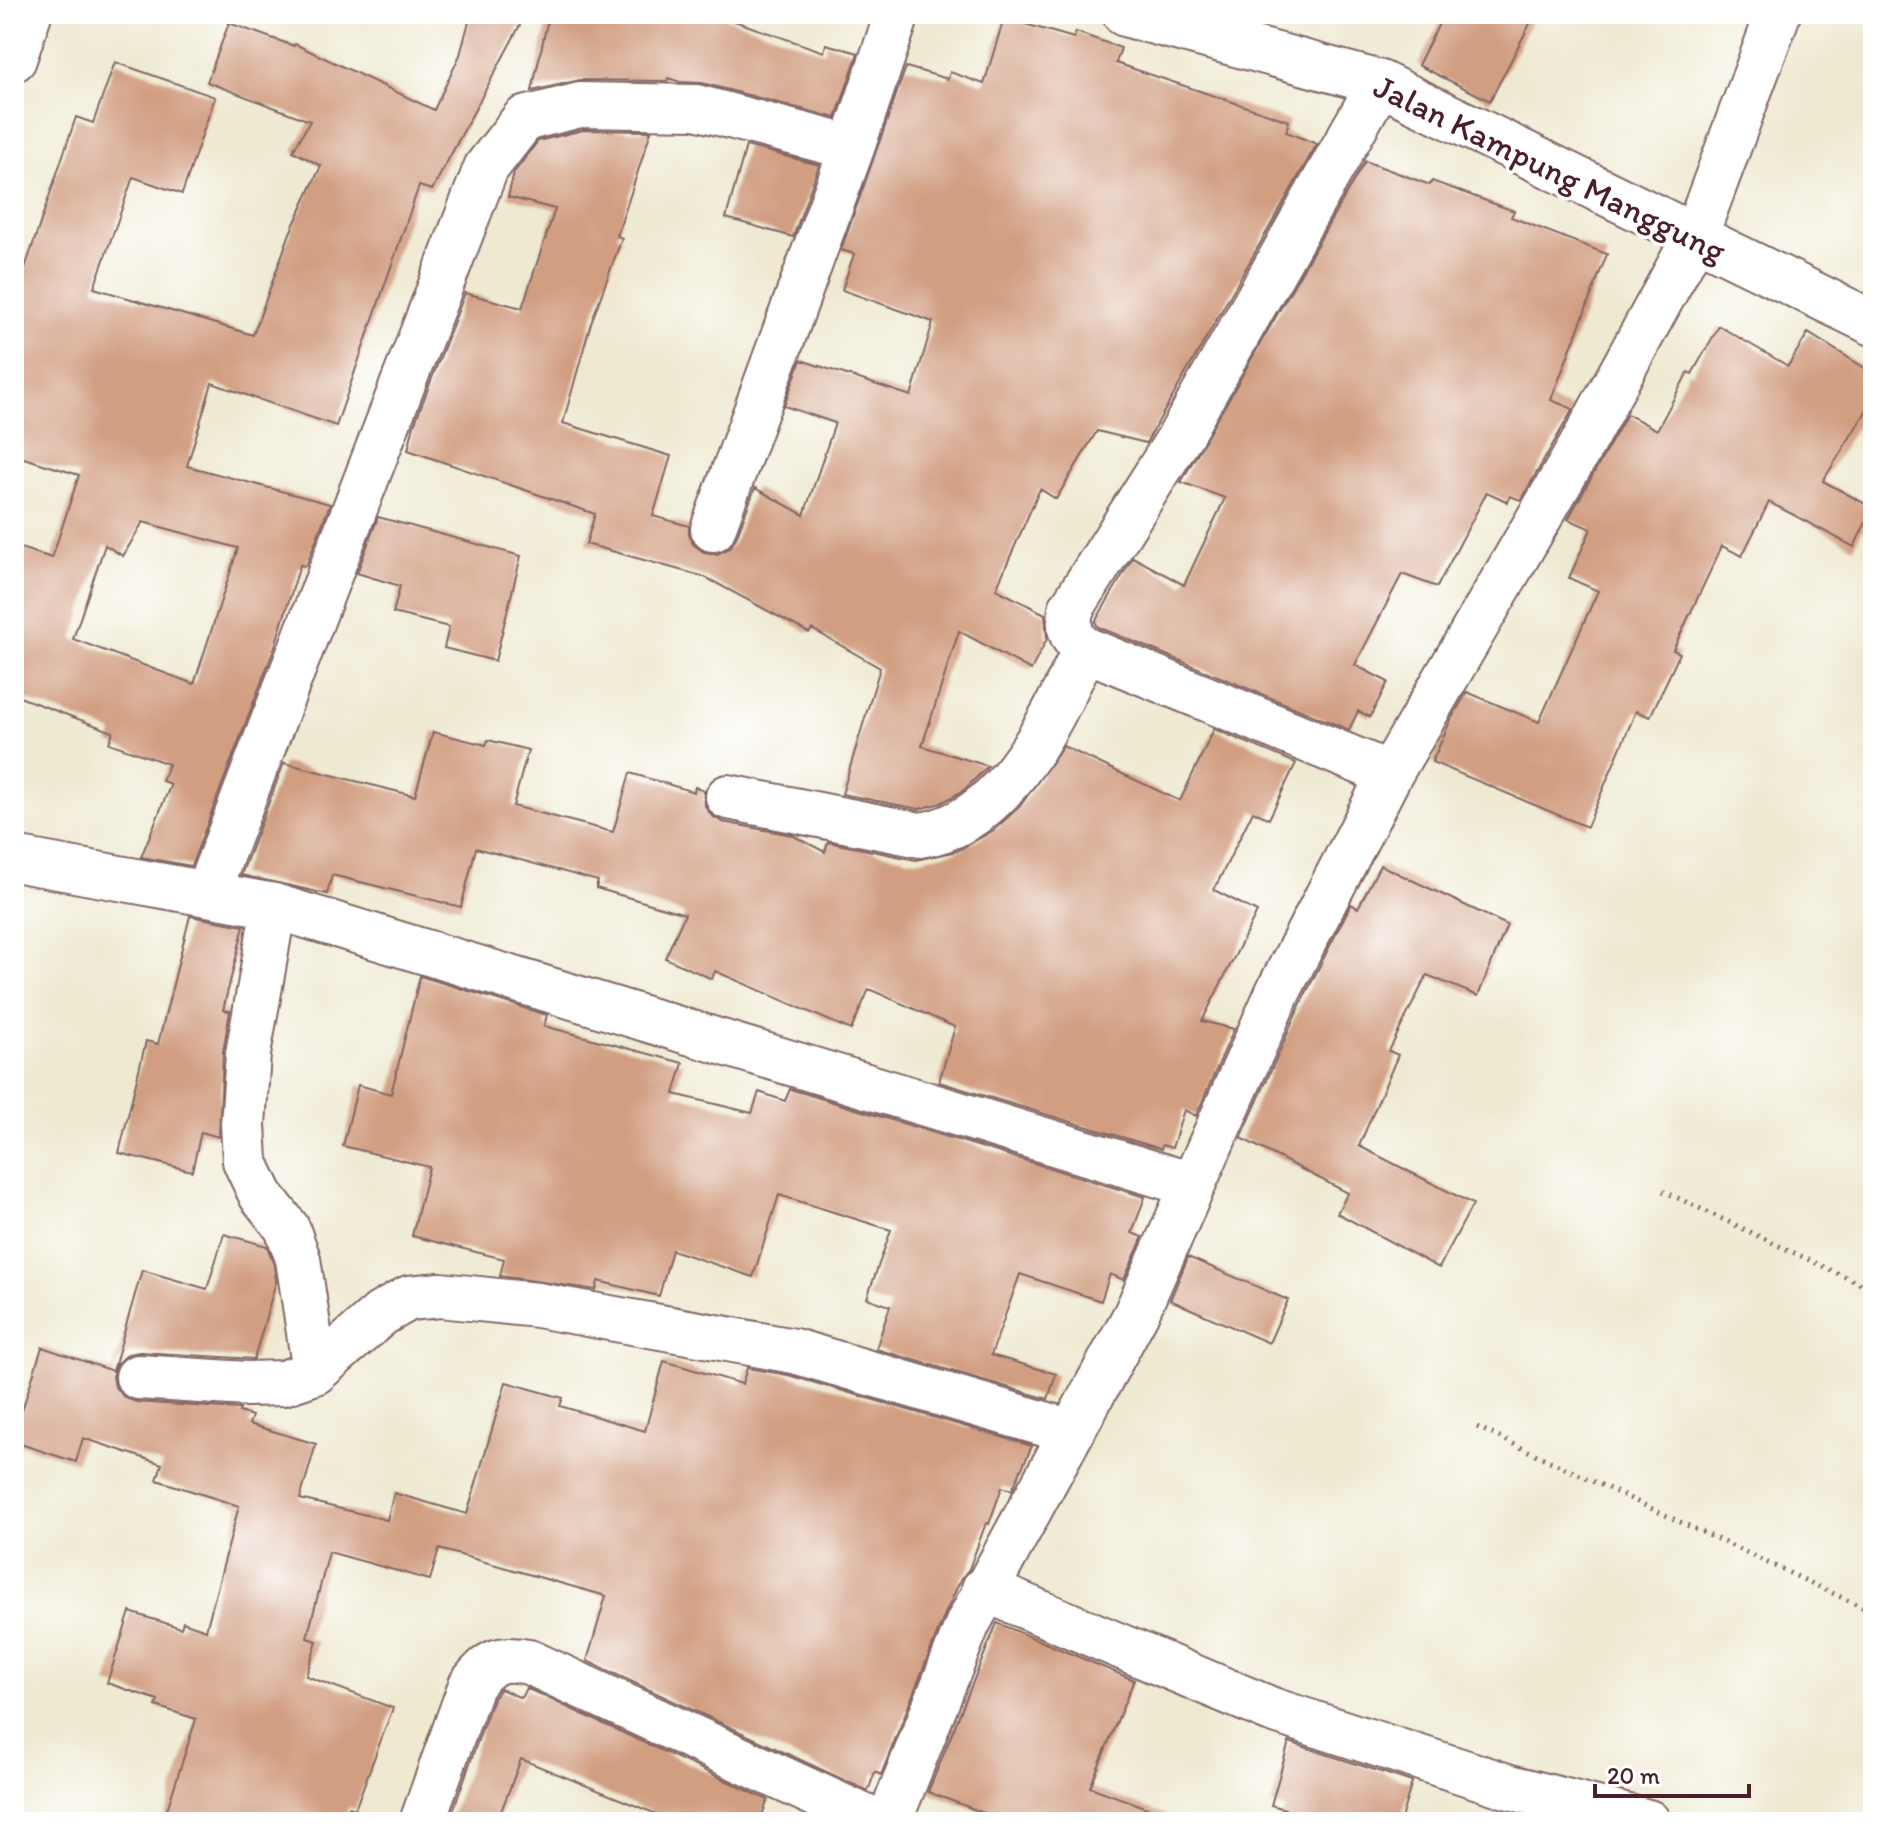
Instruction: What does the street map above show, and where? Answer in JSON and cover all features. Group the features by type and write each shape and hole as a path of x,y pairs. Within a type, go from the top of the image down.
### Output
{"street":[{"path":"14,59 29,14"},
{"path":"713,529 852,148 897,14"},
{"name":"Jalan Kampung Manggung","path":"1125,14 1380,83 1873,323"},
{"path":"889,1822 968,1623 1136,1314 1278,992 1390,774 1580,448 1695,237 1778,14"},
{"path":"1380,83 1179,438 1071,609 1068,624 1070,634 1085,649 1390,774"},
{"path":"207,893 486,168 524,119 580,105 696,107 852,148"},
{"path":"728,797 920,835 936,833 981,808 1018,770 1049,724 1085,649"},
{"path":"14,859 274,906 1192,1185"},
{"path":"274,906 248,1054 243,1124 245,1161 261,1195 287,1228 298,1259 315,1372"},
{"path":"138,1377 247,1384 283,1383 315,1372 381,1314 409,1298 440,1295 537,1305 794,1351 1072,1432"},
{"path":"984,1589 1506,1805 1648,1822"},
{"path":"422,1822 471,1685 484,1668 511,1658 529,1662 876,1822"}],"path":[{"path":"1663,1191 1873,1290"},
{"path":"1477,1427 1873,1612"}],"building":[{"path":"471,14 526,14 432,190 419,186 336,426 212,383 187,466 330,504 306,566 300,565 274,649 191,866 141,857 171,784 162,781 169,764 109,743 113,732 14,695 14,546 52,558 79,475 14,455 14,268 24,271 76,117 93,123 115,62 215,97 182,194 133,177 94,288 253,335 290,233 321,166 293,151 310,121 207,82 229,23 295,44 434,110 460,55","holes":["143,522 238,548 194,684 73,639 105,545 123,556"]},
{"path":"549,14 714,14 824,52 826,44 858,53 836,118 702,83 668,78 667,81 580,80 532,91"},
{"path":"1444,14 1535,14 1490,101 1418,65"},
{"path":"1004,18 1074,38 1076,32 1121,48 1116,63 1289,121 1286,132 1317,144 1146,443 1097,431 1056,499 1040,489 996,589 1045,614 1047,639 1031,670 959,631 922,746 988,766 963,791 941,803 919,809 842,794 880,668 812,629 809,633 705,577 586,544 595,514 408,450 414,425 465,293 522,308 555,209 508,197 514,173 538,141 583,130 651,131 617,236 622,238 590,326 563,423 671,456 653,516 689,526 693,544 704,552 717,554 730,548 755,488 804,515 835,423 784,406 801,360 911,396 933,322 842,290 854,254 841,250 906,67 948,79 950,72 984,84"},
{"path":"746,146 819,165 793,237 726,218"},
{"path":"1365,161 1514,211 1511,217 1607,254 1551,400 1573,409 1521,500 1510,496 1508,502 1487,492 1437,587 1402,574 1355,665 1388,682 1370,717 1358,711 1349,730 1098,627 1095,622 1133,557 1184,585 1225,498 1181,482"},
{"path":"1719,326 1788,366 1808,333 1873,373 1873,400 1823,481 1873,508 1854,547 1769,502 1742,556 1722,546 1673,650 1680,653 1650,717 1636,711 1587,827 1432,762 1467,692 1539,722 1598,591 1569,578 1591,529 1568,519 1627,414 1657,430 1688,372 1692,374"},
{"path":"378,517 521,556 495,661 444,648 449,627 393,613 400,586 357,573"},
{"path":"1214,729 1296,763 1269,819 1253,811 1214,890 1257,912 1202,1021 1234,1029 1196,1116 1184,1110 1172,1148 1162,1145 1161,1149 939,1082 955,1027 869,989 851,1030 715,971 712,979 665,958 685,914 596,888 598,881 476,848 461,907 332,875 327,894 241,875 284,763 415,796 433,732 486,745 488,740 528,750 513,806 613,832 630,773 694,792 695,787 704,791 705,806 712,816 723,822 792,835 825,852 828,842 916,860 957,851 994,830 1020,806 1063,746 1180,801"},
{"path":"1380,865 1507,925 1478,996 1427,975 1389,1051 1398,1055 1359,1146 1473,1204 1439,1268 1337,1213 1348,1193 1241,1138 1301,1003 1351,904 1358,908"},
{"path":"190,916 244,926 223,1010 230,1011 223,1052 219,1137 201,1132 192,1171 119,1153 146,1041 158,1044"},
{"path":"420,976 547,1015 544,1026 683,1063 674,1094 752,1113 759,1092 785,1101 790,1089 1145,1197 1132,1233 1143,1237 1124,1280 1110,1274 1101,1301 1020,1274 991,1355 1056,1374 1048,1399 876,1349 890,1306 867,1298 891,1230 779,1195 753,1277 672,1250 659,1296 598,1281 596,1290 500,1276 504,1259 412,1236 429,1167 343,1146 358,1085 391,1094"},
{"path":"224,1234 267,1246 274,1265 276,1282 254,1359 140,1352 128,1354 117,1364 113,1376 115,1387 124,1397 136,1402 240,1409 239,1412 252,1416 249,1424 316,1444 300,1499 387,1520 394,1493 467,1514 506,1382 563,1398 560,1406 645,1431 664,1361 742,1384 747,1368 788,1375 1032,1446 1012,1490 1002,1487 969,1569 945,1614 881,1775 875,1772 868,1791 587,1661 606,1596 439,1549 430,1580 329,1552 307,1638 317,1641 306,1676 393,1708 355,1809 349,1807 343,1822 163,1822 196,1719 156,1706 158,1700 107,1683 130,1612 181,1628 183,1622 206,1630 239,1506 157,1480 162,1464 83,1438 76,1462 14,1442 14,1436 42,1347 113,1371 142,1270 207,1289"},
{"path":"1188,1257 1288,1300 1269,1343 1170,1300"},
{"path":"997,1623 1134,1680 1090,1787 1171,1817 1170,1822 1008,1822 928,1792"},
{"path":"526,1688 768,1800 759,1822 676,1822 521,1759 497,1822 449,1822 493,1698 501,1689 521,1698"},
{"path":"1289,1742 1412,1782 1400,1822 1281,1822 1285,1809 1271,1805"}]}
